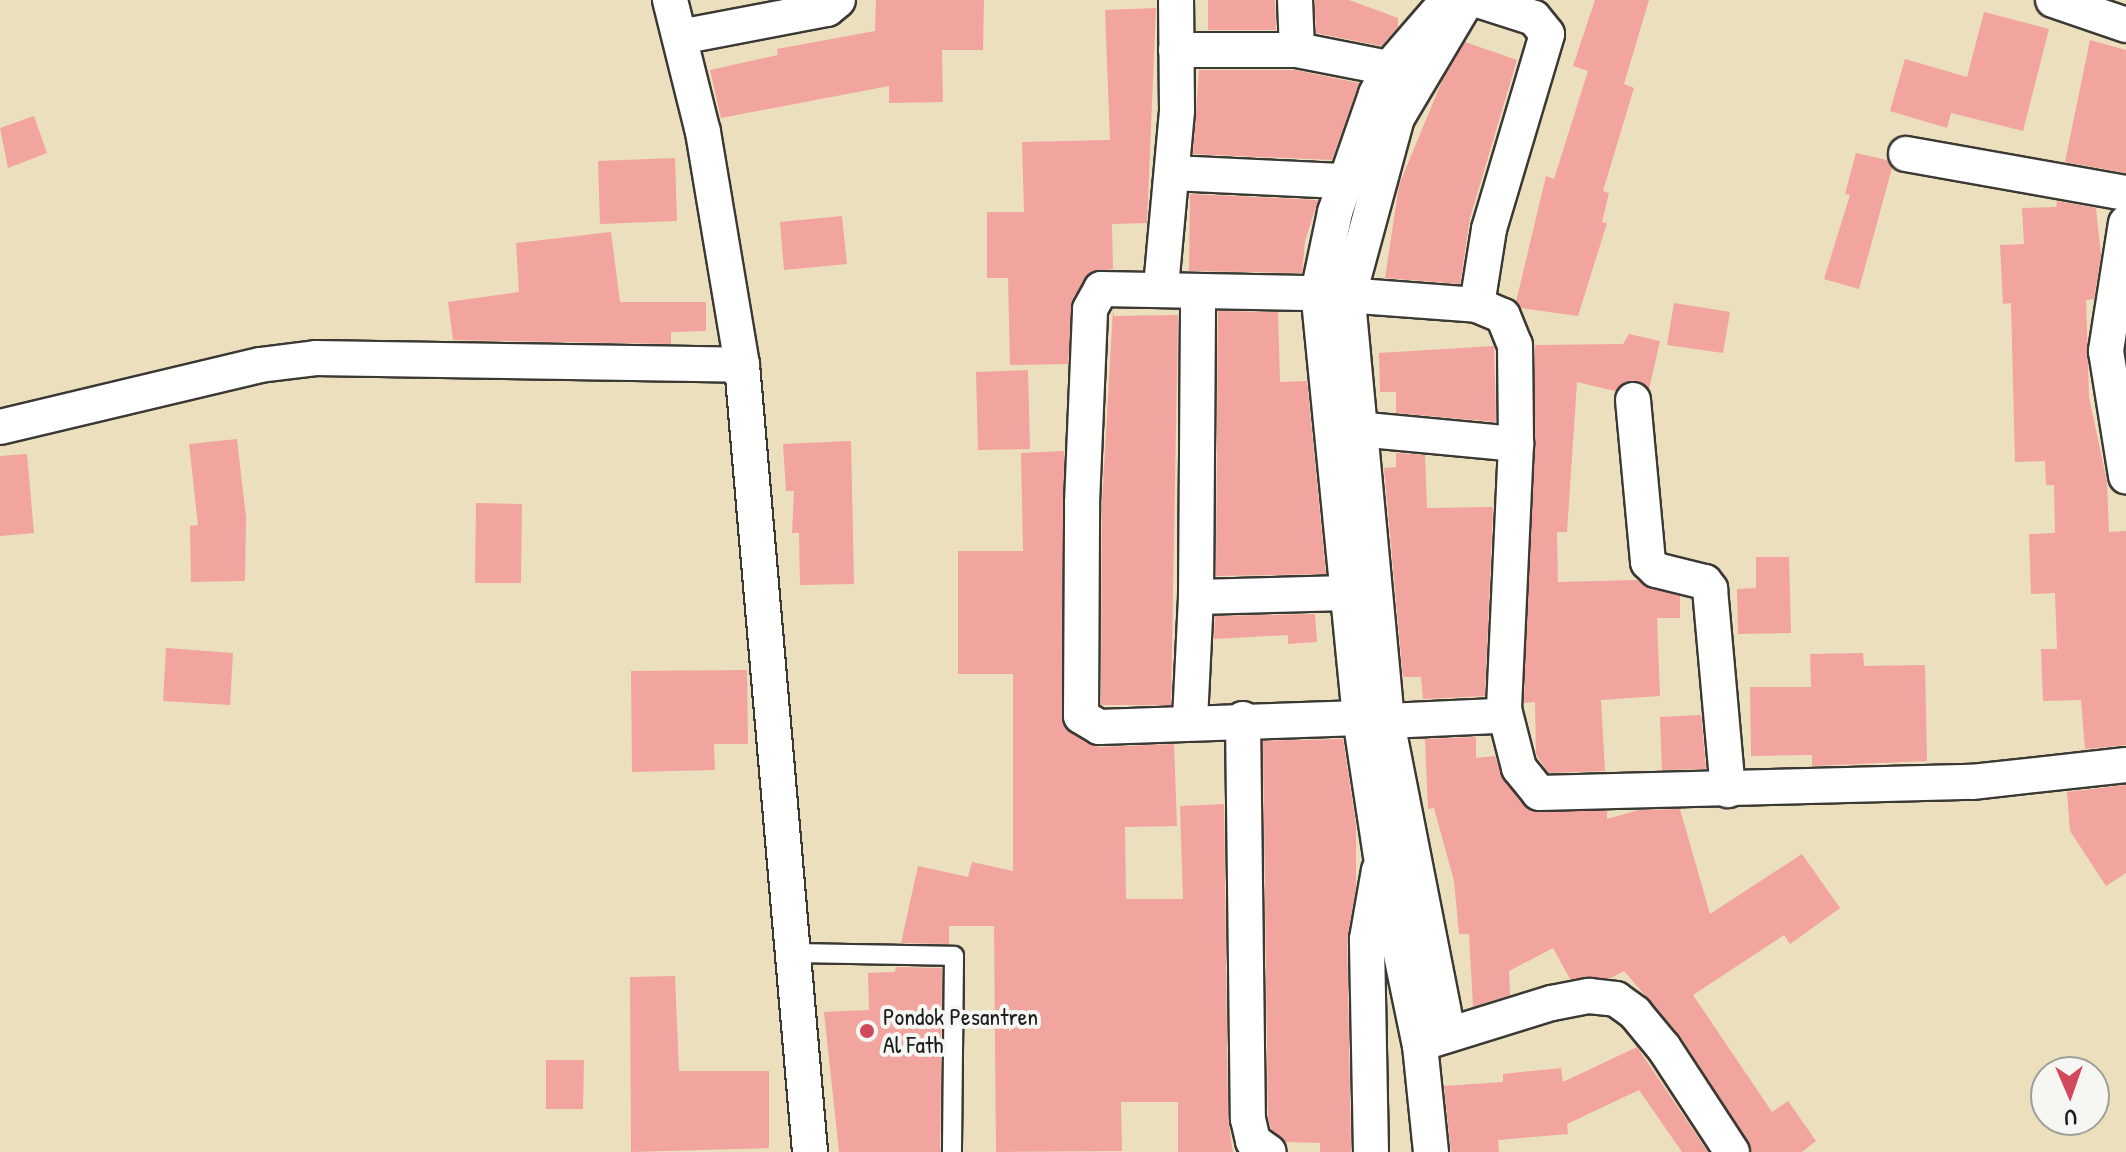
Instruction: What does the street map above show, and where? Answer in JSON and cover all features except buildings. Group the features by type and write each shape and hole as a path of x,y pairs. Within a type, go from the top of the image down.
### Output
{"street":[{"path":"670,0 703,132 742,365 790,953 810,1152"},
{"path":"680,37 827,9 838,0"},
{"path":"1161,287 1173,173 1176,0"},
{"path":"1295,0 1297,50"},
{"path":"1477,305 1489,229 1547,34 1534,18 1478,0"},
{"path":"2053,0 2126,25"},
{"path":"1434,1039 1382,863 1374,719 1333,296 1345,181 1389,68 1443,2"},
{"path":"1431,1152 1434,1039 1348,593 1357,550 1357,429 1333,296 1397,118 1443,2"},
{"path":"1176,50 1297,50 1389,68"},
{"path":"1906,154 2126,193"},
{"path":"1173,173 1345,181"},
{"path":"2126,223 2106,351 2126,476"},
{"path":"1504,709 1496,716 1190,720 1099,727 1084,720 1078,703 1090,304 1105,288 1161,287 1333,296 1477,305 1496,310 1512,332 1516,444 1504,709 1519,768 1539,793 1972,782 2126,765"},
{"path":"1190,720 1196,597 1198,291"},
{"path":"0,427 214,376 316,358 742,365"},
{"path":"1633,400 1648,562 1656,570 1705,582 1710,589 1728,790"},
{"path":"1357,429 1516,444"},
{"path":"1196,597 1348,593"},
{"path":"1243,719 1248,1119 1253,1141 1269,1152"},
{"path":"1371,1152 1367,939 1372,890 1382,863"},
{"path":"1434,1039 1581,997 1616,999 1630,1007 1664,1048 1732,1152"}],"lane":[{"path":"790,953 954,956 952,1152"}],"place":[{"name":"Pondok Pesantren Al Fath","path":"867,1031"}]}
